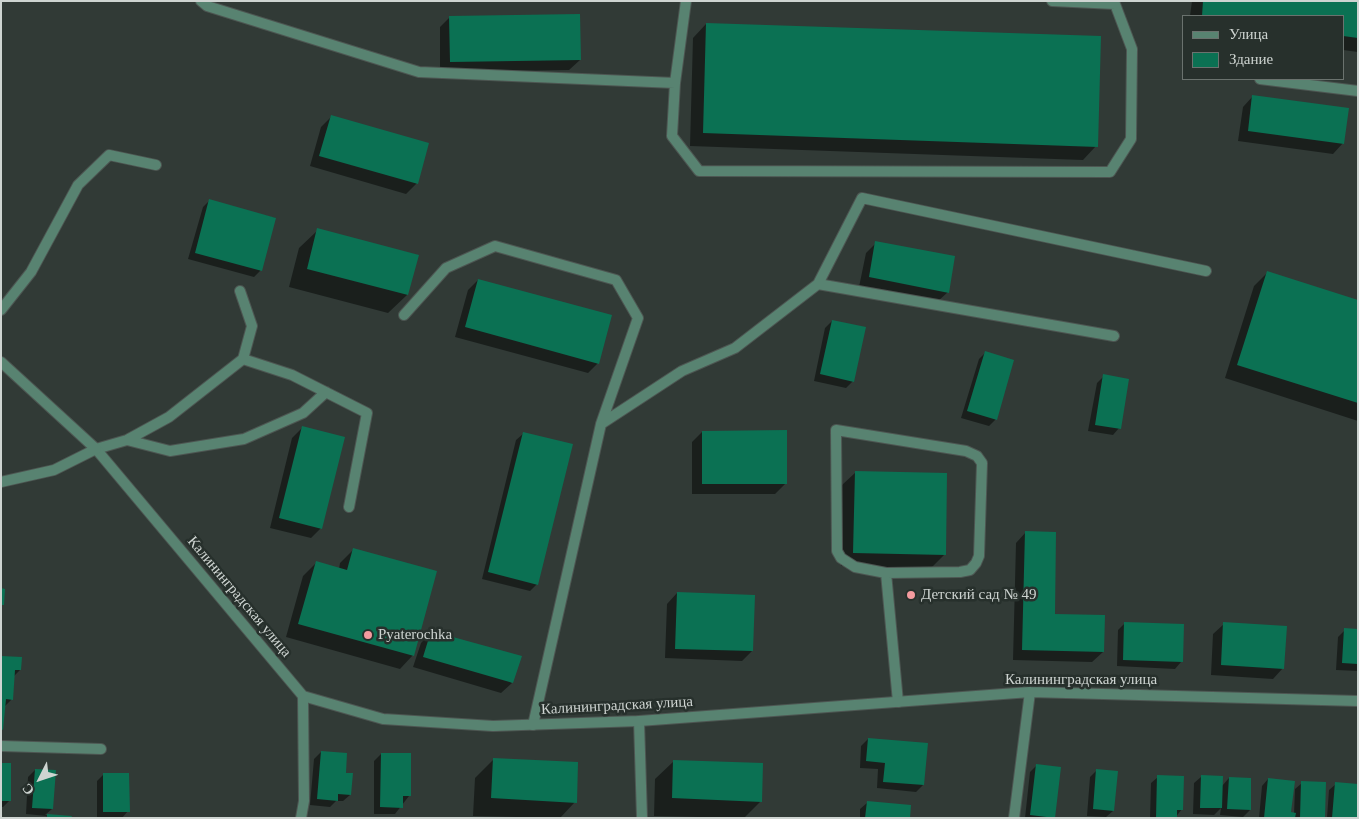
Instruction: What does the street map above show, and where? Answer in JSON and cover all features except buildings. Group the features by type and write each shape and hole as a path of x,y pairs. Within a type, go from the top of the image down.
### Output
{"street":[{"path":"201,1 207,6 419,72 675,83"},
{"path":"686,1 675,83 672,136 699,171 1110,172 1131,139 1132,49 1116,4 1052,1"},
{"path":"1268,80 1358,91"},
{"path":"1,310 31,272 78,185 109,154 156,166"},
{"path":"601,424 682,371 735,348 818,284 862,198 1206,271"},
{"path":"404,315 446,268 495,246 616,280 638,318 601,424 533,725"},
{"path":"818,284 1114,336"},
{"path":"1,482 54,470 96,449 127,440 169,417 243,359 252,326 240,292"},
{"path":"243,359 292,375 367,413 349,507"},
{"name":"Калининградская улица","path":"1,362 96,449 303,696 383,719 493,726 639,721 1030,692 1358,701"},
{"path":"127,440 170,451 244,439 303,414 326,392"},
{"path":"836,430 966,452 977,456 982,463 979,556 970,570 960,572 886,573 855,567 841,558 836,551 836,430"},
{"path":"886,573 898,702"},
{"path":"1014,818 1030,692"},
{"path":"302,818 304,801 303,696"},
{"path":"639,721 642,818"},
{"path":"1,746 101,749"}],"place":[{"name":"Детский сад № 49","path":"911,595"},
{"name":"Pyaterochka","path":"368,635"}]}
